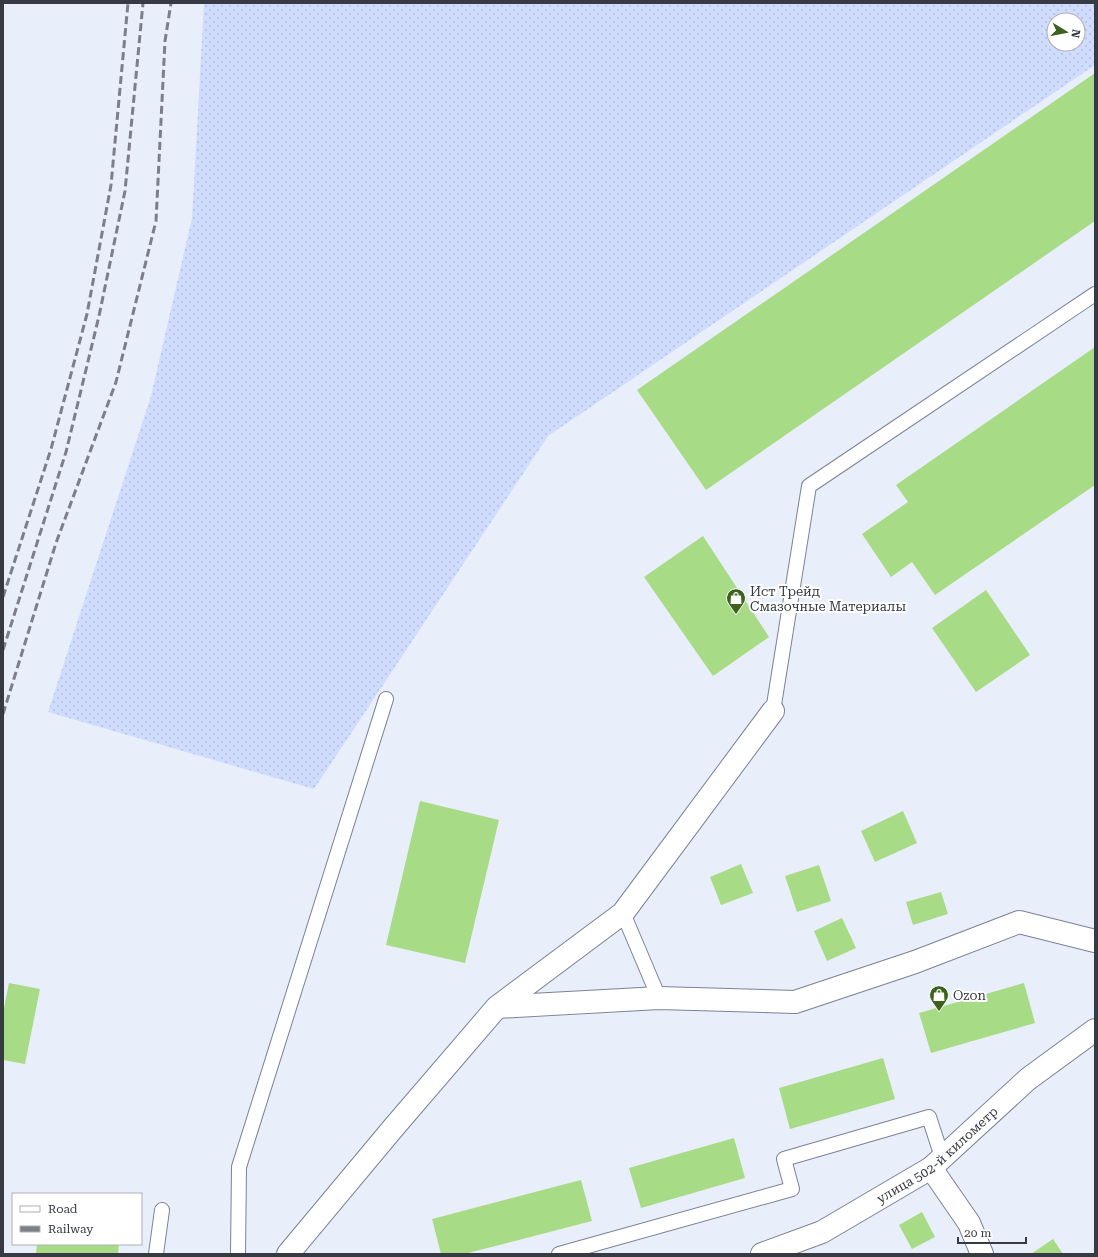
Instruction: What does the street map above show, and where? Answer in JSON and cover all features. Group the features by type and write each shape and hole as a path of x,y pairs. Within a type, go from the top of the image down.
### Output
{"street":[{"path":"288,1254 497,1007 623,913 773,711"},
{"path":"497,1007 659,998 795,1002 915,962 1020,922 1095,941"},
{"name":"улица 502-й километр","path":"762,1254 822,1232 937,1162 1028,1079 1095,1030"},
{"path":"937,1162 969,1223 982,1254"}],"lane":[{"path":"773,711 809,486 1095,294"},
{"path":"238,1254 239,1167 386,699"},
{"path":"623,913 659,998"},
{"path":"559,1254 792,1189 784,1158 929,1117 937,1162"},
{"path":"156,1254 162,1210"}],"shaded area":[{"path":"204,3 1095,3 1095,65 548,436 314,789 48,712 151,396 192,218"}],"building":[{"path":"1095,73 1095,221 706,490 637,390"},
{"path":"1095,347 1095,485 935,595 912,562 891,577 862,534 908,502 896,485"},
{"path":"703,536 769,637 713,676 644,577"},
{"path":"986,590 1030,655 976,692 932,628"},
{"path":"420,801 499,820 465,963 386,945"},
{"path":"903,811 917,843 875,862 861,831"},
{"path":"741,864 753,893 721,905 710,877"},
{"path":"819,865 831,901 797,912 785,876"},
{"path":"941,892 948,914 913,925 906,902"},
{"path":"842,918 856,948 827,961 814,931"},
{"path":"9,983 40,989 25,1064 3,1060 3,1013"},
{"path":"1024,983 1035,1023 931,1053 919,1013"},
{"path":"883,1058 895,1099 790,1129 779,1088"},
{"path":"734,1138 745,1178 641,1208 629,1168"},
{"path":"581,1180 592,1221 464,1254 441,1254 432,1219"},
{"path":"922,1212 935,1237 912,1249 899,1225"},
{"path":"1053,1239 1063,1254 1031,1254"},
{"path":"37,1245 119,1245 118,1254 36,1254"}],"railway":[{"path":"3,597 51,449 87,314 111,185 128,3"},
{"path":"3,650 66,452 99,316 125,191 143,3"},
{"path":"3,714 56,543 116,382 156,221 165,41 171,3"}],"place":[{"name":"Ист Трейд Смазочные Материалы","path":"736,615"},
{"name":"Ozon","path":"939,1012"}]}
